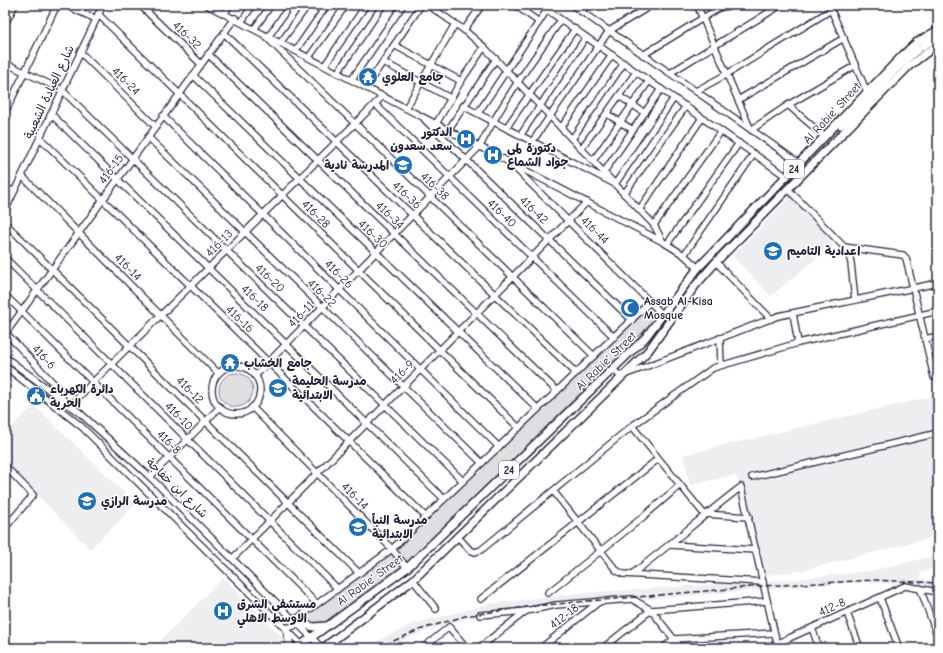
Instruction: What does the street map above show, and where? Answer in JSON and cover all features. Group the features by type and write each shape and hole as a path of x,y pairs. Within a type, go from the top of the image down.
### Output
{"main road":[{"name":"Al Rabie' Street","path":"302,647 326,626 407,568 645,338 698,268 910,49 938,30"},
{"path":"831,131 851,117 913,54 938,37"},
{"name":"Al Rabie' Street","path":"323,648 413,580 624,375 648,351 695,286 716,262 909,66 938,44"},
{"path":"297,622 314,627 326,626"},
{"path":"287,628 290,648"}],"street":[{"path":"5,24 15,5"},
{"path":"5,113 57,5"},
{"path":"65,5 97,17"},
{"name":"شارع العيادة الشعبية","path":"5,211 8,199 22,176 103,5"},
{"name":"416-32","path":"140,5 202,64"},
{"path":"207,5 242,21 420,116 665,243 698,268"},
{"path":"225,13 230,5"},
{"path":"242,21 253,5"},
{"path":"255,28 271,5"},
{"path":"269,36 290,5"},
{"path":"281,42 308,5"},
{"path":"314,5 323,11"},
{"path":"296,50 327,5"},
{"path":"308,57 346,5"},
{"path":"325,65 366,5"},
{"path":"338,72 383,5"},
{"path":"352,79 403,5"},
{"path":"366,87 421,5"},
{"path":"428,5 464,30 496,59 654,225 665,243"},
{"path":"464,30 482,5"},
{"path":"515,5 539,22"},
{"path":"540,5 786,177"},
{"path":"572,5 799,164"},
{"path":"580,10 589,5"},
{"path":"532,142 609,31 652,5"},
{"path":"697,5 751,130"},
{"path":"643,54 724,5"},
{"path":"670,73 782,5"},
{"path":"696,91 727,74 830,7 867,92"},
{"path":"478,113 547,10"},
{"name":"416-28","path":"97,17 179,95 519,428"},
{"name":"416-15","path":"5,332 235,18"},
{"name":"416-11","path":"255,376 480,146 492,121 517,82 561,20"},
{"path":"406,108 430,64 455,24"},
{"path":"506,128 575,29"},
{"name":"416-38","path":"261,31 594,356"},
{"name":"416-36","path":"224,33 576,373"},
{"path":"520,136 539,105 586,37"},
{"path":"738,100 844,38"},
{"path":"394,45 461,81"},
{"path":"436,124 450,98 484,47"},
{"name":"416-24","path":"80,52 156,126"},
{"name":"416-34","path":"208,54 557,391"},
{"path":"561,128 612,55"},
{"path":"448,130 496,59"},
{"path":"383,62 450,98"},
{"name":"416-20","path":"5,63 62,90 463,481"},
{"path":"572,139 624,63"},
{"path":"751,130 788,105 856,65"},
{"path":"581,149 636,72"},
{"name":"416-30","path":"193,75 538,409"},
{"path":"593,161 649,81"},
{"path":"604,172 661,89"},
{"name":"416-13","path":"70,406 160,315 383,96"},
{"path":"619,96 645,113"},
{"path":"615,184 674,98"},
{"name":"416-40","path":"375,104 614,337"},
{"path":"788,105 825,137"},
{"path":"463,106 615,184"},
{"path":"624,194 686,106"},
{"name":"416-18","path":"51,114 444,499"},
{"path":"607,114 633,130"},
{"name":"416-26","path":"163,116 499,447"},
{"name":"416-42","path":"420,116 632,320"},
{"path":"639,210 702,118"},
{"path":"654,225 721,131"},
{"name":"416-22","path":"148,137 482,463"},
{"name":"416-16","path":"40,138 426,517"},
{"path":"665,243 739,143"},
{"path":"684,256 754,154"},
{"name":"416-44","path":"510,163 651,301 663,315"},
{"name":"416-14","path":"22,176 218,373"},
{"path":"5,188 14,191"},
{"path":"788,189 844,247 850,258 855,300"},
{"name":"416-9","path":"232,558 587,202"},
{"name":"416-12","path":"5,223 359,573"},
{"path":"844,247 903,255 906,258 934,377 938,376"},
{"name":"416-10","path":"5,258 338,589"},
{"path":"716,262 771,319"},
{"path":"612,369 618,374 624,375 771,319 793,313 938,283"},
{"name":"416-8","path":"5,295 317,604"},
{"path":"287,628 294,626 317,604 392,549 651,301"},
{"path":"457,536 470,550 475,552 481,550 554,492 632,426 708,371 721,365 798,343 938,311"},
{"path":"793,313 798,343"},
{"name":"416-6","path":"5,332 55,385 62,400"},
{"path":"925,339 938,336"},
{"path":"720,338 721,365"},
{"name":"شارع ابن خفاجة","path":"5,357 70,406 150,477 323,648"},
{"name":"شارع ابن خفاجة","path":"5,366 82,427 287,628 302,647"},
{"path":"230,366 237,366 244,368 255,376 258,382 259,396 252,407 239,413 225,411 220,407 212,394 214,380 218,373 230,366"},
{"path":"58,407 62,400"},
{"path":"150,477 220,407"},
{"name":"416-14","path":"252,407 392,549 407,568"},
{"path":"632,426 679,486 704,514 749,517"},
{"path":"752,477 938,433"},
{"path":"481,599 658,459"},
{"path":"5,466 33,495 5,528"},
{"path":"548,593 643,517 679,486"},
{"path":"632,574 670,545 704,514 741,487 777,646"},
{"path":"554,492 616,570 623,574 763,582"},
{"path":"670,545 756,550"},
{"path":"413,580 436,609"},
{"name":"412-8","path":"768,648 777,646 812,628 905,586 920,588"},
{"path":"920,588 938,592"},
{"path":"920,588 938,638"},
{"path":"880,598 899,648"},
{"path":"480,615 526,611 556,605 600,601 635,600 650,610 681,648"},
{"name":"412-18","path":"541,648 600,601"},
{"path":"603,648 650,610 767,601"},
{"path":"479,648 526,611"},
{"path":"847,613 860,648"},
{"path":"422,648 449,626 467,648"},
{"path":"812,628 819,648"},
{"path":"663,648 674,639 773,632"}],"shaded area":[{"path":"794,193 833,244 771,296 732,256"},
{"path":"651,303 661,314 403,567 325,624 315,626 297,620 390,553"},
{"path":"233,373 239,373 243,374 250,380 253,390 252,397 246,404 239,407 233,407 229,406 222,400 219,393 219,387 220,383 226,376"},
{"path":"938,395 938,536 800,571 761,576 741,487 735,475 690,485 683,455"},
{"path":"34,405 136,504 90,549 5,462 5,434"},
{"path":"938,555 938,566 920,573 921,579 938,582 938,589 862,582 533,608 476,616 437,627 382,648 363,648 412,624 489,604 581,593 785,580 870,571"},
{"name":"مستشفى الشرق الاوسط الاهلي","path":"223,578 283,638 284,648 156,648 155,646"}],"railway":[{"path":"377,648 419,630 465,616 533,606 763,586 874,580 938,583"}],"place":[{"name":"جامع العلوي","path":"368,77"},
{"name":"الدكتور سعد سعدون","path":"466,139"},
{"name":"دكتورة لمى جواد الشماع","path":"493,155"},
{"name":"المدرسة نادية","path":"403,165"},
{"name":"اعدادية التاميم","path":"773,251"},
{"name":"Assab Al-Kisa Mosque","path":"630,308"},
{"name":"جامع الخشاب","path":"230,363"},
{"name":"مدرسة الحليمة الابتدائية","path":"278,388"},
{"name":"دائرة الكهرباء الحرية","path":"36,396"},
{"name":"مدرسة الرازي","path":"87,501"},
{"name":"مدرسة النبأ الابتدائية","path":"358,527"},
{"name":"مستشفى الشرق الاوسط الاهلي","path":"223,611"}]}
